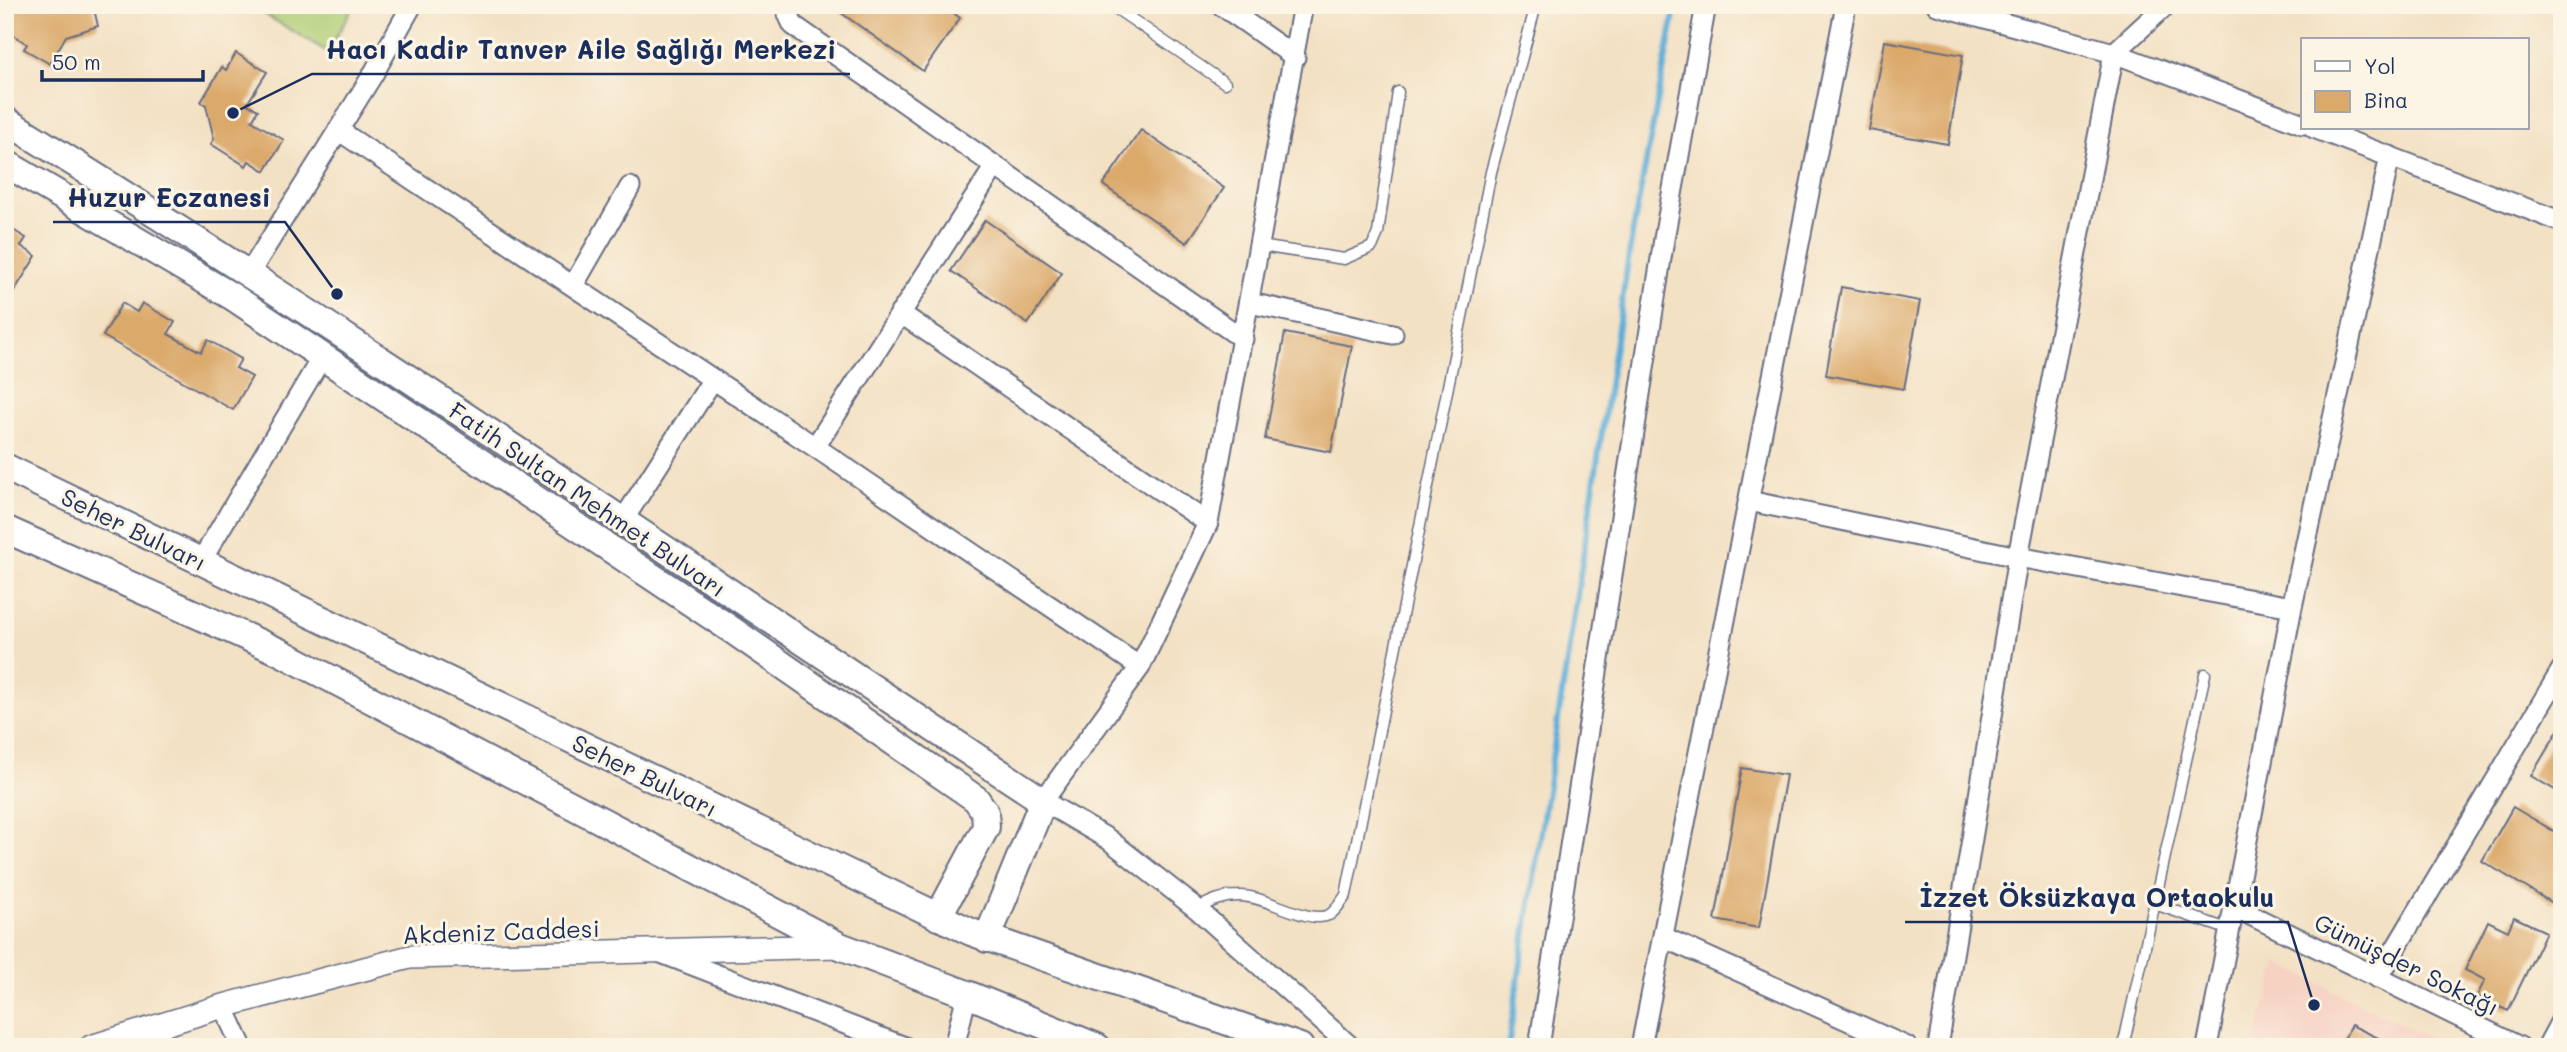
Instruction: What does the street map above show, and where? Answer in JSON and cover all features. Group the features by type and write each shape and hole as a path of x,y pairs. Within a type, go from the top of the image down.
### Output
{"main road":[{"name":"Fatih Sultan Mehmet Bulvarı","path":"5,120 250,272 1043,801"},
{"name":"Fatih Sultan Mehmet Bulvarı","path":"5,163 233,298 720,622 976,799 985,812 986,827 939,917"},
{"name":"Seher Bulvarı","path":"5,467 987,939 1300,1047"},
{"name":"Seher Bulvarı","path":"5,529 280,652 840,946 1097,1047"},
{"path":"987,939 1043,801"}],"street":[{"path":"250,272 412,5"},
{"path":"789,5 788,14 793,25 1243,339"},
{"path":"1222,5 1295,57"},
{"path":"1303,5 1208,523 1140,667 1043,801 1108,839 1197,909 1351,1047"},
{"path":"1539,1047 1664,239 1706,5"},
{"path":"1641,1047 1846,5"},
{"path":"1937,5 2114,53 2301,123"},
{"path":"1938,1047 2018,557 2114,53 2166,5"},
{"path":"338,130 1140,667"},
{"path":"2319,130 2562,222"},
{"path":"2207,1047 2292,607 2390,156"},
{"path":"815,447 995,166"},
{"path":"573,286 629,187"},
{"path":"1250,303 1393,334"},
{"path":"900,313 1208,523"},
{"path":"201,561 322,357"},
{"path":"622,522 713,380"},
{"path":"1749,500 2018,557 2292,607"},
{"path":"2378,978 2562,669"},
{"name":"Gümüşder Sokağı","path":"2234,907 2520,1047"},
{"path":"1663,937 1907,1047"},
{"name":"Akdeniz Caddesi","path":"91,1047 223,1006 410,957 840,946"},
{"path":"658,951 905,1047"},
{"path":"954,1047 967,994"},
{"path":"223,1006 242,1047"},
{"path":"2547,1047 2562,1019"}],"lane":[{"path":"1111,5 1225,83"},
{"path":"1197,909 1215,899 1241,895 1274,903 1315,919 1330,915 1346,895 1491,172 1536,5"},
{"path":"1260,246 1343,259 1372,247 1378,233 1398,92"},
{"path":"2123,1047 2205,674"},
{"path":"2155,904 2230,930"}],"shaded area":[{"path":"2278,963 2447,1047 2253,1047"}],"green space":[{"path":"249,5 354,5 328,52"}],"building":[{"path":"17,5 93,5 98,26 66,36 50,64 24,49 27,44 5,30"},
{"path":"830,5 943,5 960,18 923,71"},
{"path":"1885,41 1963,55 1948,144 1869,130"},
{"path":"236,53 267,72 247,104 258,110 252,121 284,140 265,171 249,161 246,166 211,144 214,139 206,105 201,102 222,67 226,70"},
{"path":"1141,130 1224,188 1187,243 1103,185"},
{"path":"985,220 1062,273 1028,324 951,271"},
{"path":"5,225 26,238 21,246 36,256 5,306"},
{"path":"1841,287 1920,301 1904,389 1826,375"},
{"path":"122,303 137,312 142,303 175,322 168,334 201,352 208,340 241,359 236,368 252,377 233,410 103,336"},
{"path":"1285,333 1352,346 1331,452 1265,439"},
{"path":"2562,724 2562,794 2531,776"},
{"path":"1742,768 1786,775 1759,928 1715,920"},
{"path":"2513,807 2562,836 2562,886 2552,903 2482,861"},
{"path":"2514,917 2546,932 2508,1011 2477,996 2485,980 2465,970 2488,921 2508,931"},
{"path":"2351,1025 2397,1047 2340,1047"}],"waterway":[{"path":"1508,1047 1632,235 1676,5"}],"place":[{"name":"Hacı Kadir Tanver Aile Sağlığı Merkezi","path":"233,113"},
{"name":"Huzur Eczanesi","path":"337,294"},
{"name":"İzzet Öksüzkaya Ortaokulu","path":"2314,1005"}]}
